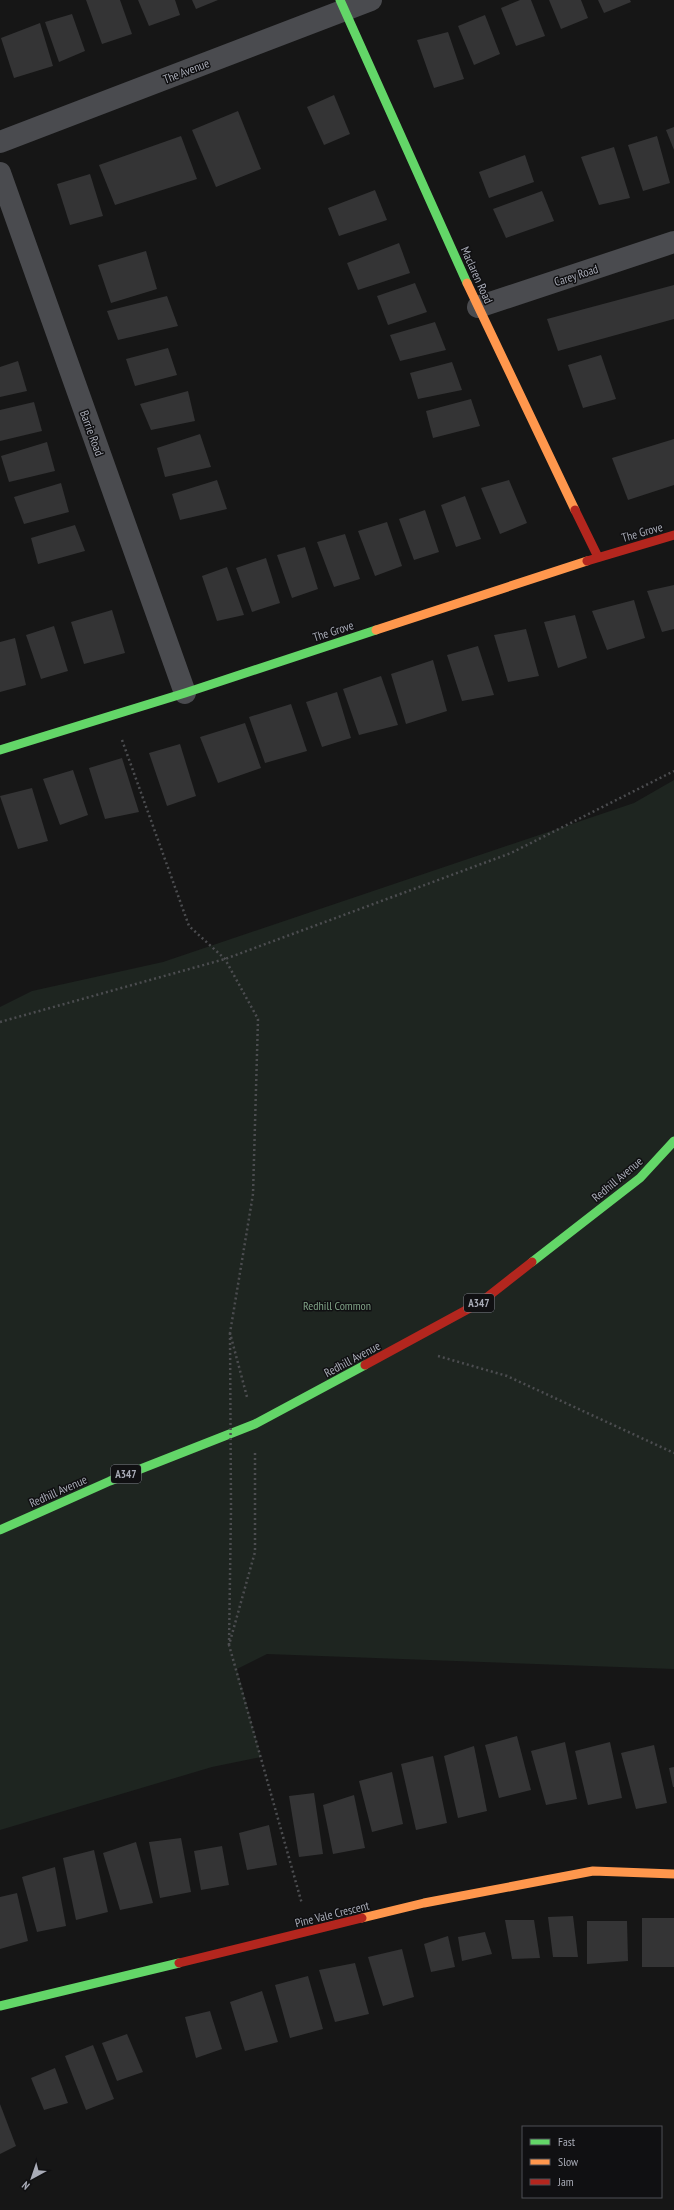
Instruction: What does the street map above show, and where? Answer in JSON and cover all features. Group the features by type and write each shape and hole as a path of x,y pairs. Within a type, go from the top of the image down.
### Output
{"street":[{"name":"The Avenue","path":"0,142 342,5 371,0"},
{"name":"Maclaren Road","path":"342,5 478,307 598,557"},
{"name":"Barrie Road","path":"0,173 185,693"},
{"name":"Carey Road","path":"478,307 674,242"},
{"name":"The Grove","path":"0,750 185,693 598,557 674,535"},
{"name":"Redhill Avenue","path":"0,1530 110,1481 255,1424 481,1302 640,1178 674,1141"},
{"name":"Pine Vale Crescent","path":"0,2006 424,1903 594,1871 674,1874"}],"path":[{"path":"113,715 189,926 225,959 258,1018 253,1194 230,1333 231,1509 229,1645 310,1931"},
{"path":"0,1022 225,959 511,853 674,771"},
{"path":"229,1645 255,1552 255,1424 230,1333"},
{"path":"401,1346 507,1376 674,1453"}],"green space":[{"name":"Redhill Common","path":"674,780 674,1669 267,1654 237,1669 261,1757 212,1767 0,1830 0,1007 32,991 163,962 634,803"}],"building":[{"path":"86,0 120,0 132,34 102,44"},
{"path":"138,0 175,0 180,15 149,26"},
{"path":"192,0 218,0 196,9"},
{"path":"520,0 531,0 545,36 516,46 501,8"},
{"path":"549,0 581,0 588,18 561,29"},
{"path":"598,0 630,0 631,2 604,13"},
{"path":"72,14 85,51 59,62 45,22"},
{"path":"485,15 500,54 474,65 458,26"},
{"path":"40,23 53,66 14,78 1,38"},
{"path":"448,32 464,79 434,88 417,40"},
{"path":"334,95 350,134 324,145 307,107"},
{"path":"238,111 261,169 216,187 192,130"},
{"path":"674,127 674,150 666,130"},
{"path":"181,136 197,179 115,205 99,165"},
{"path":"657,136 670,183 643,191 628,145"},
{"path":"614,147 630,198 599,205 581,157"},
{"path":"525,155 534,182 489,198 479,172"},
{"path":"90,174 103,216 70,225 57,184"},
{"path":"375,190 387,220 339,236 328,208"},
{"path":"542,191 554,221 506,238 493,209"},
{"path":"399,243 410,273 358,290 347,263"},
{"path":"146,251 157,289 111,303 98,265"},
{"path":"415,283 427,312 388,325 377,296"},
{"path":"674,285 674,319 558,351 547,319"},
{"path":"167,296 178,326 118,340 107,311"},
{"path":"435,322 446,350 400,361 390,335"},
{"path":"168,348 177,375 135,386 126,359"},
{"path":"601,355 616,399 583,408 568,365"},
{"path":"18,361 27,391 0,397 0,367"},
{"path":"452,362 462,390 418,399 410,373"},
{"path":"188,391 195,421 151,430 140,404"},
{"path":"471,399 480,426 433,438 426,411"},
{"path":"34,402 42,431 0,441 0,410"},
{"path":"200,434 211,467 165,477 157,448"},
{"path":"674,439 674,485 628,500 612,458"},
{"path":"47,442 55,471 9,482 1,456"},
{"path":"217,480 227,509 180,520 172,494"},
{"path":"509,480 527,523 500,534 481,488"},
{"path":"61,483 69,512 24,524 14,497"},
{"path":"465,496 481,539 456,547 441,505"},
{"path":"425,510 439,552 414,560 399,519"},
{"path":"387,522 402,566 375,576 358,531"},
{"path":"75,525 85,551 38,564 31,538"},
{"path":"345,534 360,579 334,587 317,542"},
{"path":"305,547 318,589 292,598 277,555"},
{"path":"266,558 280,603 252,612 236,568"},
{"path":"227,567 244,615 217,621 202,576"},
{"path":"674,585 674,629 662,632 647,591"},
{"path":"634,600 645,638 607,650 592,611"},
{"path":"112,610 125,653 84,664 71,622"},
{"path":"575,615 587,658 558,668 544,622"},
{"path":"54,626 68,671 41,679 26,635"},
{"path":"526,629 539,676 508,682 494,635"},
{"path":"15,638 26,685 0,692 0,642"},
{"path":"478,646 494,695 462,701 447,655"},
{"path":"433,660 447,711 406,724 391,674"},
{"path":"381,676 398,725 359,735 343,689"},
{"path":"337,692 351,738 322,747 306,702"},
{"path":"291,704 307,751 265,763 249,717"},
{"path":"245,723 261,768 218,783 200,737"},
{"path":"180,744 196,796 167,806 149,753"},
{"path":"122,758 139,812 105,819 89,768"},
{"path":"73,770 88,815 60,825 43,779"},
{"path":"32,788 48,841 18,849 0,796"},
{"path":"517,1736 531,1790 499,1798 485,1745"},
{"path":"565,1742 577,1799 546,1805 531,1751"},
{"path":"610,1742 622,1798 588,1805 575,1751"},
{"path":"654,1745 667,1803 636,1809 621,1753"},
{"path":"474,1746 487,1811 458,1818 444,1756"},
{"path":"433,1756 447,1823 416,1830 401,1764"},
{"path":"674,1767 674,1787 673,1787 669,1768"},
{"path":"392,1772 403,1824 372,1832 359,1781"},
{"path":"314,1793 323,1854 299,1857 289,1796"},
{"path":"354,1795 365,1848 333,1854 323,1805"},
{"path":"269,1825 277,1865 247,1870 239,1833"},
{"path":"181,1838 191,1892 160,1898 149,1842"},
{"path":"136,1842 153,1903 120,1910 103,1853"},
{"path":"222,1846 229,1885 201,1890 194,1851"},
{"path":"94,1850 108,1912 76,1920 63,1858"},
{"path":"55,1867 66,1926 37,1932 22,1877"},
{"path":"17,1893 28,1941 0,1949 0,1897"},
{"path":"573,1916 578,1957 553,1957 548,1917"},
{"path":"642,1918 674,1918 674,1967 642,1967"},
{"path":"505,1920 534,1920 540,1958 512,1959"},
{"path":"587,1921 627,1921 628,1961 587,1964"},
{"path":"485,1932 492,1954 462,1961 458,1937"},
{"path":"448,1936 455,1967 431,1972 424,1944"},
{"path":"402,1949 414,1997 383,2006 368,1957"},
{"path":"355,1963 369,2014 335,2022 319,1970"},
{"path":"308,1976 323,2029 290,2038 275,1985"},
{"path":"262,1991 278,2042 245,2051 230,2002"},
{"path":"210,2011 222,2049 196,2058 185,2017"},
{"path":"127,2034 143,2072 117,2081 102,2043"},
{"path":"93,2045 114,2099 86,2110 65,2056"},
{"path":"55,2068 68,2103 44,2110 31,2078"},
{"path":"0,2104 16,2146 0,2154"}],"traffic: fast":[{"path":"340,0 467,283"},
{"path":"0,750 185,693 376,630"},
{"path":"532,1262 640,1178 674,1141"},
{"path":"0,1530 110,1481 255,1424 365,1365"},
{"path":"0,2006 179,1963"}],"traffic: slow":[{"path":"467,283 575,510"},
{"path":"376,630 587,561"},
{"path":"362,1918 424,1903 593,1871 674,1874"}],"traffic: jam":[{"path":"575,510 598,557"},
{"path":"587,561 674,535"},
{"path":"365,1365 481,1302 532,1262"},
{"path":"179,1963 362,1918"}]}
